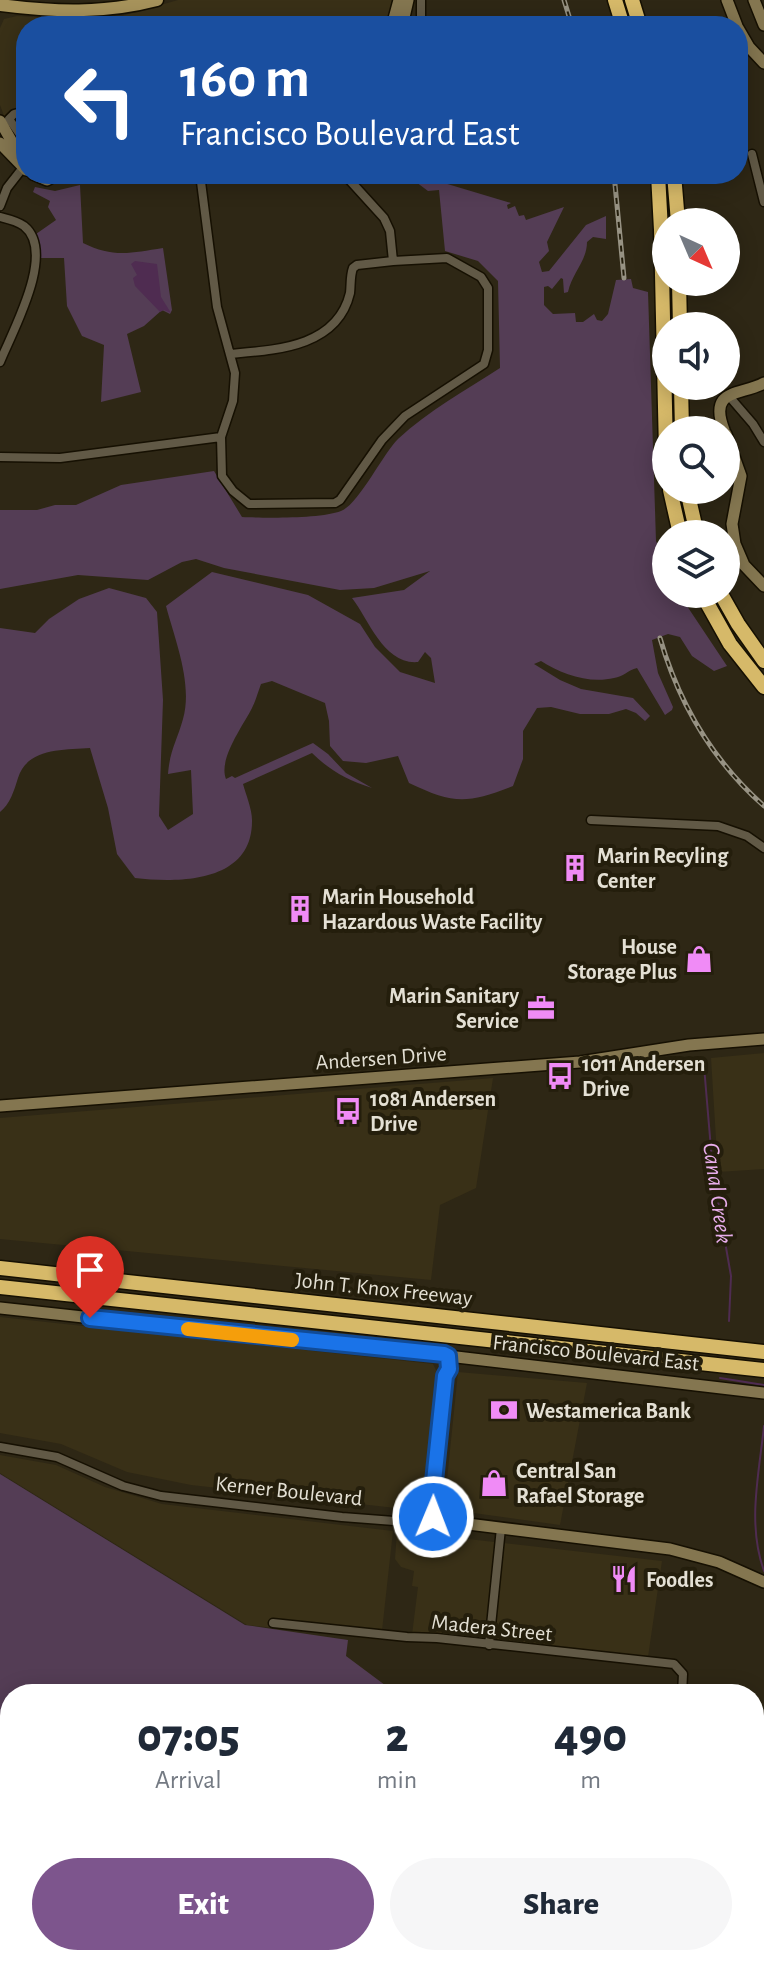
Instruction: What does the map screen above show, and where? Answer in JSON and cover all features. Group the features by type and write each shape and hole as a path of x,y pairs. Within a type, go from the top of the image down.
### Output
{"highway":[{"path":"659,184 665,416"},
{"path":"675,184 677,208"},
{"path":"710,608 730,644 764,687"},
{"path":"729,608 764,661"},
{"name":"John T. Knox Freeway","path":"0,1268 764,1351"},
{"name":"John T. Knox Freeway","path":"0,1287 678,1361"},
{"path":"678,1361 764,1370"},
{"path":"678,1361 764,1379"}],"main road":[{"path":"0,5 93,11 157,0"}],"street":[{"path":"754,0 764,25"},
{"path":"748,45 764,63"},
{"path":"16,114 9,119 16,129"},
{"path":"0,121 16,149"},
{"path":"0,143 16,157"},
{"path":"752,154 764,202"},
{"path":"0,206 7,188 16,179"},
{"path":"201,184 217,307 235,373 233,401 221,437 222,476 233,491 249,504 335,503 340,500 382,440 405,416 484,364 487,358 488,288 485,281 447,258 357,265 353,268 350,292 343,308 335,320 312,339 278,350 230,354"},
{"path":"353,184 384,218 390,231 393,261"},
{"path":"0,217 22,224 30,233 35,248 29,292 0,362"},
{"path":"740,391 764,383"},
{"path":"732,400 764,442"},
{"path":"0,457 60,458 221,437"},
{"path":"736,504 732,524 735,544 744,565 764,586"},
{"path":"591,820 718,826 747,836 764,848"},
{"name":"Andersen Drive","path":"0,1106 580,1062 695,1044 764,1039"},
{"name":"Francisco Boulevard East","path":"0,1308 425,1354 437,1352 443,1360 716,1385 764,1393"},
{"path":"433,1517 431,1510 445,1376 449,1369 443,1360"},
{"name":"Kerner Boulevard","path":"0,1447 51,1455 123,1486 169,1498 420,1523 433,1517 444,1522 670,1549 719,1562 764,1582"},
{"path":"489,1645 501,1528"},
{"name":"Madera Street","path":"273,1623 674,1664 683,1674 682,1684"}],"shaded area":[{"path":"178,0 393,0 389,16 122,16"},
{"path":"16,16 16,138 0,105 0,28 4,19"},
{"path":"419,184 447,184 511,203 507,205 508,209 515,206 519,216 524,215 526,220 564,207 547,242 549,251 539,262 542,272 549,271 586,225 606,216 606,239 593,237 587,242 585,255 568,292 564,293 561,278 552,289 544,287 544,305 553,314 575,313 576,322 583,322 594,314 597,320 602,321 608,314 616,280 631,279 633,288 648,292 652,504 655,504 655,520 652,520 652,608 688,608 727,666 714,671 692,656 680,637 668,634 652,640 658,673 673,707 665,715 637,668 617,677 595,680 566,674 541,661 534,664 581,689 633,698 650,716 645,721 626,709 609,714 580,714 551,707 537,708 523,731 523,759 513,786 484,796 460,799 437,795 409,783 398,756 366,763 343,761 330,746 325,703 272,681 261,684 228,752 224,771 226,779 235,778 313,743 346,773 372,788 340,774 312,753 243,784 252,816 249,841 240,856 227,867 192,878 135,878 117,854 108,808 90,748 47,752 29,761 0,812 0,628 35,633 49,619 79,599 109,588 146,598 157,612 163,700 159,816 168,830 193,814 191,770 168,774 183,719 186,691 182,662 166,606 212,572 308,595 360,624 375,647 400,672 435,683 431,658 425,652 418,662 396,656 379,639 352,598 404,590 430,571 374,588 340,590 224,568 196,559 182,562 148,580 78,575 0,589 0,510 37,510 55,505 76,505 121,485 214,471 242,517 307,517 332,514 348,507 398,439 434,410 500,368 498,281 478,261 445,251 439,190 428,191"},
{"path":"80,185 83,243 113,252 132,253 163,248 172,310 170,314 162,310 144,326 127,334 141,392 101,402 104,345 82,336 67,306 64,258 39,258 40,246 36,234 56,220 48,207 50,201 33,192 35,187 55,191"},
{"path":"135,261 157,264 161,297 171,313 160,312 135,286 133,278 137,275 131,264"},
{"path":"764,1053 764,1169 718,1172 711,1058"},
{"path":"493,1078 476,1188 440,1205 431,1280 0,1239 0,1118"},
{"path":"0,1317 433,1364 438,1374 422,1511 191,1485 127,1472 61,1444 0,1433"},
{"path":"458,1372 587,1383 560,1525 444,1509"},
{"path":"0,1455 56,1465 105,1487 162,1504 393,1531 381,1640 247,1625 0,1473"},
{"path":"0,1474 245,1625 348,1640 346,1656 384,1684 0,1684"},
{"path":"397,1531 662,1561 648,1657 412,1635 418,1587 412,1586 414,1571 401,1567 395,1559"}],"waterway":[{"name":"Canal Creek","path":"704,1066 713,1173 731,1276 729,1321"},
{"name":"Canal Creek","path":"720,1378 764,1385"},
{"name":"Canal Creek","path":"764,1426 755,1517 764,1571"}],"railway":[{"path":"564,0 569,16"},
{"path":"615,184 624,278"},
{"path":"660,638 677,686 700,730 729,770 764,806"}],"slow traffic":[{"path":"188,1329 292,1340"}],"place":[{"name":"Marin Recyling Center","path":"575,868"},
{"name":"Marin Household Hazardous Waste Facility","path":"300,909"},
{"name":"House Storage Plus","path":"699,959"},
{"name":"Marin Sanitary Service","path":"541,1008"},
{"name":"1011 Andersen Drive","path":"560,1076"},
{"name":"1081 Andersen Drive","path":"348,1111"},
{"name":"Westamerica Bank","path":"504,1410"},
{"name":"Central San Rafael Storage","path":"494,1483"},
{"name":"Foodles","path":"624,1579"}],"route":[{"path":"90,1318 425,1354 437,1352 448,1356 431,1510 433,1517"}]}
